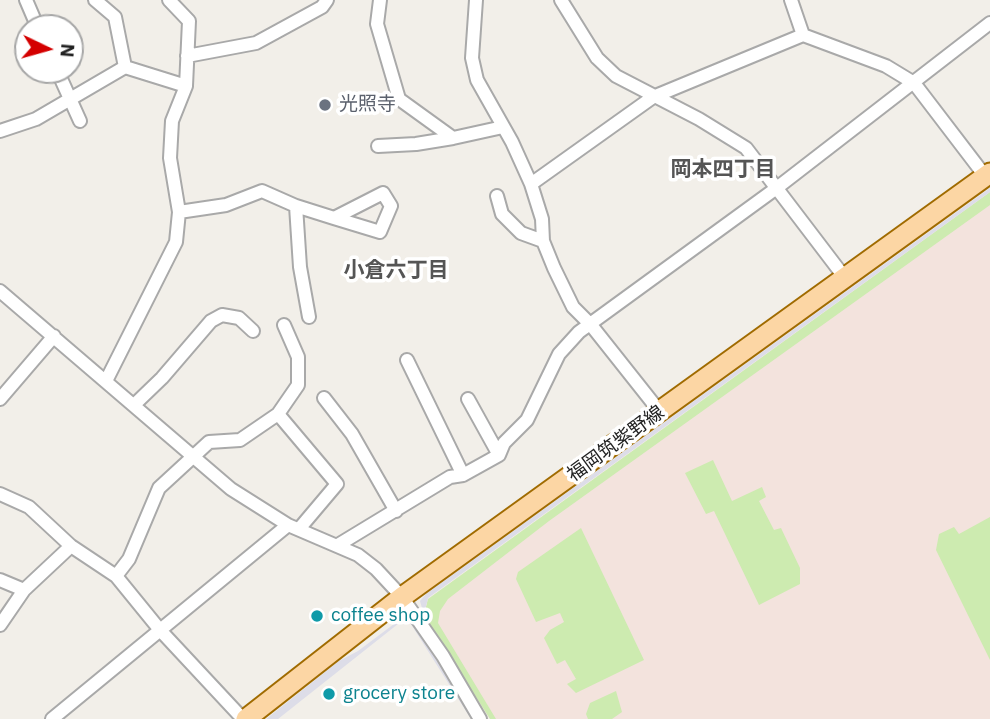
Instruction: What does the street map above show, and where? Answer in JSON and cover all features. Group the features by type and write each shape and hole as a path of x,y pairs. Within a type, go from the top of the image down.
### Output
{"main road":[{"name":"福岡筑紫野線","path":"245,719 402,597 988,175"}],"street":[{"path":"96,0 115,17 125,67"},
{"path":"106,381 176,242 179,212 170,158 172,121 186,86 189,21 169,0"},
{"path":"187,56 256,43 322,7 327,0"},
{"path":"380,0 377,24 399,99 453,138"},
{"path":"476,0 472,58 477,80 531,184 542,219 543,242 573,307 591,325 660,412"},
{"path":"561,0 597,58 616,76 699,119 746,148 845,278"},
{"path":"792,0 803,35"},
{"path":"338,545 450,477 463,475 499,454 505,443 527,420 559,354 579,332 778,187 990,23"},
{"path":"531,184 653,97 803,35 886,66 914,83 988,175"},
{"path":"0,131 36,119 125,67 186,86"},
{"path":"63,84 80,121"},
{"path":"378,146 416,144 503,127"},
{"path":"179,212 226,205 262,191 296,206 334,218"},
{"path":"497,196 502,215 521,233 543,242"},
{"path":"296,206 300,268 309,317"},
{"path":"0,291 232,489 293,527 358,555 402,597 443,656 480,719"},
{"path":"135,404 162,378 211,321 222,315 239,318 253,331"},
{"path":"116,576 129,559 159,488 195,458 209,442 240,440 278,414 298,386 299,358 284,325"},
{"path":"0,399 54,335"},
{"path":"407,360 463,475"},
{"path":"324,398 352,434 396,511"},
{"path":"468,399 499,454"},
{"path":"52,719 160,630 293,527 337,484 278,414"},
{"path":"0,494 29,508 71,546 116,576 160,630 245,719"},
{"path":"0,625 24,590 71,546"},
{"path":"0,580 24,590"}],"shaded area":[{"path":"990,188 990,192 428,598 424,615 420,601 426,594"},
{"path":"990,192 990,719 490,719 424,615 428,599"},
{"path":"406,615 411,618 475,719 471,719 409,621 403,620 278,719 266,719 339,661 358,651"}],"green space":[{"path":"990,192 990,205 549,521 448,599 440,611 438,623 496,719 490,719 424,615 428,599"},
{"path":"713,460 732,501 762,487 766,497 759,501 774,530 781,528 800,568 800,584 759,605 714,511 706,514 685,473"},
{"path":"990,517 990,660 936,550 939,534 954,527 959,534"},
{"path":"581,528 644,660 576,693 567,684 576,679 565,660 557,664 544,638 550,630 564,622 560,613 536,622 516,579 518,572"},
{"path":"616,691 622,712 612,719 588,719 586,714 590,703"}],"place":[{"name":"光照寺","path":"325,105"},
{"name":"coffee shop","path":"317,616"},
{"name":"grocery store","path":"329,694"}],"district":[{"name":"岡本四丁目","path":"723,170"},
{"name":"小倉六丁目","path":"396,271"}]}
